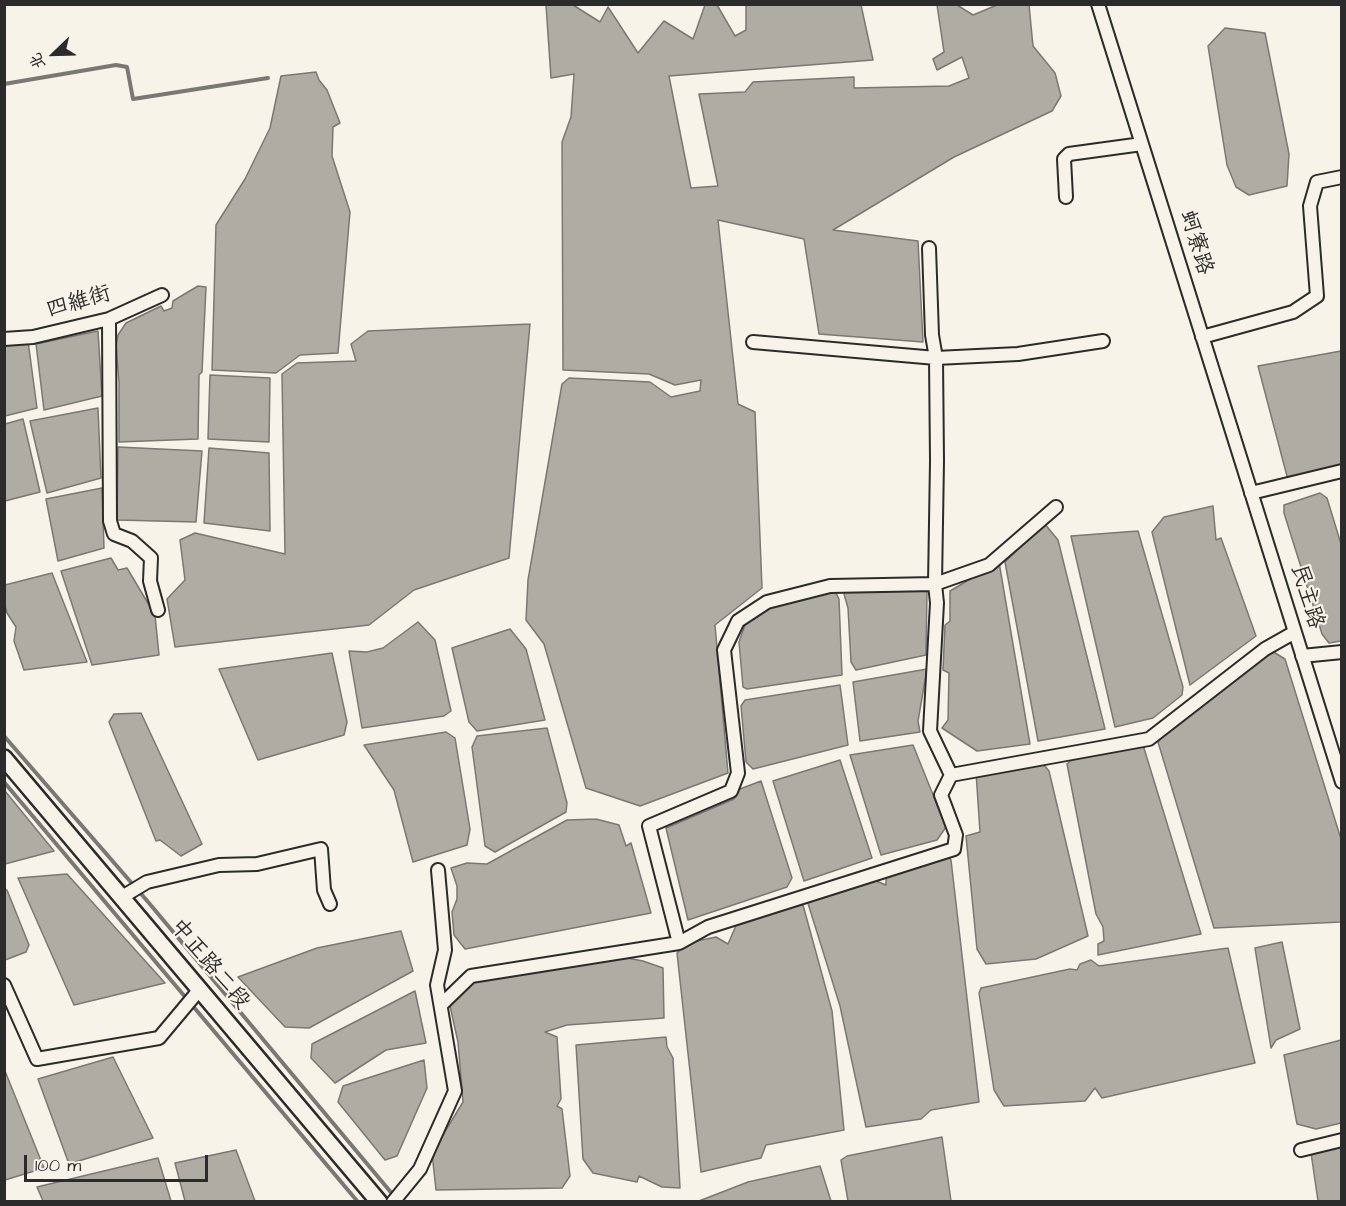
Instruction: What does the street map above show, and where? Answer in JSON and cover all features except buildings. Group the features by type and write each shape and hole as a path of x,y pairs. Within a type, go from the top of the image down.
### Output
{"main road":[{"name":"中正路二段","path":"4,758 379,1202"}],"street":[{"name":"蚵寮路","path":"1098,4 1251,494"},
{"path":"1066,197 1064,159 1069,154 1142,144"},
{"path":"1202,338 1293,312 1317,296 1310,206 1317,182 1341,177"},
{"path":"929,248 932,335 936,358 938,461 935,584 937,603 930,731 951,775"},
{"name":"四維街","path":"4,339 33,337 109,319 162,295"},
{"path":"109,319 110,521 114,534 132,541 151,558 150,581 158,610"},
{"path":"753,342 936,358 1018,354 1103,341"},
{"path":"1251,494 1341,471"},
{"name":"民主路","path":"1251,494 1341,782"},
{"path":"679,943 649,826 731,791 738,773 724,650 738,621 767,602 830,586 935,584 989,565 1056,507"},
{"path":"951,775 1149,739 1265,649 1295,632"},
{"path":"1302,656 1341,652"},
{"path":"441,1005 471,976 679,943 708,927 954,849 956,836 940,795 951,775"},
{"path":"122,897 147,882 219,865 257,864 321,849 324,890 330,904"},
{"path":"393,1202 420,1169 455,1091 438,986 445,950 438,870"},
{"path":"4,985 37,1059 159,1038 200,989"},
{"path":"1301,1150 1341,1140"}],"shaded area":[{"path":"546,5 573,5 600,22 608,7 638,53 664,21 693,39 705,5 717,5 735,36 746,30 746,5 861,5 873,60 669,76 691,188 718,186 699,94 745,92 753,82 854,77 854,88 949,86 969,78 962,57 937,70 933,59 944,52 937,5 957,5 973,15 997,5 1029,5 1033,46 1055,73 1061,96 1052,111 954,157 833,230 918,241 923,342 819,334 804,239 718,220 738,404 755,412 762,588 715,625 728,773 640,806 586,788 544,644 526,620 528,580 562,384 569,378 650,382 671,397 700,391 701,380 675,385 649,374 563,370 562,142 571,117 574,74 551,78"},
{"path":"1225,28 1265,33 1289,154 1287,186 1249,195 1236,187 1227,165 1208,46"},
{"path":"316,72 327,90 340,123 333,127 332,156 350,212 338,353 300,355 276,373 212,370 216,225 245,179 270,128 281,76"},
{"path":"198,286 206,287 202,372 199,375 198,439 119,442 119,383 116,345 118,335 126,323 161,306 164,311 172,308 173,301"},
{"path":"530,324 509,558 414,590 369,625 175,647 167,599 185,580 180,540 195,533 285,554 282,374 297,363 356,361 351,344 368,331"},
{"path":"98,331 102,396 44,410 36,344"},
{"path":"28,341 37,408 5,416 5,344"},
{"path":"1341,351 1341,465 1288,480 1258,366"},
{"path":"210,375 270,378 269,442 208,439"},
{"path":"98,408 101,478 47,493 30,421"},
{"path":"23,419 40,492 5,501 5,424"},
{"path":"118,447 202,451 196,522 117,520"},
{"path":"209,448 269,453 270,531 204,523"},
{"path":"102,488 104,548 58,561 46,499"},
{"path":"1320,493 1327,498 1341,544 1341,641 1329,643 1322,634 1284,513 1284,505"},
{"path":"1213,506 1216,540 1221,538 1256,636 1190,685 1152,532 1164,517"},
{"path":"1044,523 1058,540 1105,729 1038,741 1005,562"},
{"path":"1138,531 1183,687 1182,695 1153,718 1115,727 1071,536"},
{"path":"111,558 118,570 127,568 155,615 159,655 92,665 61,571"},
{"path":"999,562 1030,744 977,751 942,728 948,720 949,673 943,670 945,625 950,621 950,591"},
{"path":"52,573 87,662 24,670 14,641 16,627 5,605 5,585"},
{"path":"833,587 839,599 842,675 747,689 743,687 739,642 745,625 750,619 770,604"},
{"path":"847,588 927,590 926,655 856,670 851,662 848,608 844,594"},
{"path":"418,622 435,640 451,711 444,716 362,728 349,651 367,652 383,648"},
{"path":"510,629 526,649 545,720 477,731 469,722 452,648"},
{"path":"1272,651 1285,659 1341,839 1341,922 1214,928 1158,742 1164,733 1229,679"},
{"path":"332,653 347,722 344,735 258,760 219,669"},
{"path":"927,669 918,721 920,732 860,741 853,682"},
{"path":"840,685 848,745 753,769 746,762 741,706 745,700"},
{"path":"141,713 202,844 181,856 160,840 156,841 109,722 114,714"},
{"path":"547,728 567,803 566,812 495,852 485,846 472,747 477,736"},
{"path":"446,732 455,738 470,829 467,845 413,862 394,790 364,745"},
{"path":"913,745 946,827 937,840 881,855 850,755"},
{"path":"1143,745 1201,934 1098,955 1098,944 1104,941 1103,927 1096,914 1067,764 1074,758"},
{"path":"840,760 872,858 804,881 773,781"},
{"path":"1044,765 1049,771 1088,936 1036,959 986,964 977,949 966,836 980,832 976,772"},
{"path":"761,781 792,878 787,887 688,920 666,828 734,799 740,789"},
{"path":"5,791 54,851 5,864"},
{"path":"596,819 619,825 626,846 631,843 651,913 465,949 454,935 452,912 457,899 457,886 451,868 467,863 487,864 567,820"},
{"path":"946,854 951,860 979,1102 931,1110 921,1119 866,1127 840,1006 806,897 869,878 886,885 886,870"},
{"path":"67,874 165,983 74,1005 18,878"},
{"path":"5,890 7,890 29,945 26,952 5,960"},
{"path":"803,905 832,1011 844,1130 766,1145 761,1158 701,1172 677,953 687,943 716,937 728,944 741,914"},
{"path":"401,931 413,971 309,1028 285,1027 238,977 317,948"},
{"path":"1282,942 1300,1029 1276,1040 1271,1048 1255,948"},
{"path":"1228,948 1255,1063 1102,1098 1095,1088 1085,1101 1004,1106 994,1090 979,993 981,988 1070,969 1077,970 1080,964 1091,960 1099,966"},
{"path":"622,957 663,968 664,1018 567,1025 545,1032 557,1037 561,1099 557,1106 562,1109 570,1176 562,1188 436,1190 432,1153 463,1102 458,1042 448,997 470,976"},
{"path":"415,991 426,1043 386,1050 335,1083 311,1058 312,1044"},
{"path":"666,1037 667,1047 673,1058 680,1188 662,1187 639,1176 637,1182 593,1173 583,1159 576,1045"},
{"path":"1341,1040 1341,1123 1316,1129 1297,1124 1284,1055"},
{"path":"113,1057 153,1138 69,1164 38,1079"},
{"path":"424,1060 427,1088 397,1156 385,1160 338,1102 343,1086"},
{"path":"4,1072 44,1168 5,1180"},
{"path":"942,1137 951,1201 848,1201 841,1160 847,1156"},
{"path":"1341,1140 1341,1201 1318,1201 1310,1146"},
{"path":"236,1150 255,1201 185,1201 175,1163"},
{"path":"158,1158 171,1201 43,1201 37,1187"},
{"path":"820,1166 831,1201 699,1201 748,1182"}],"waterway":[{"path":"4,84 116,65 127,67 133,99 268,78"},
{"path":"4,736 149,903 394,1196"},
{"path":"4,782 358,1202"}]}
